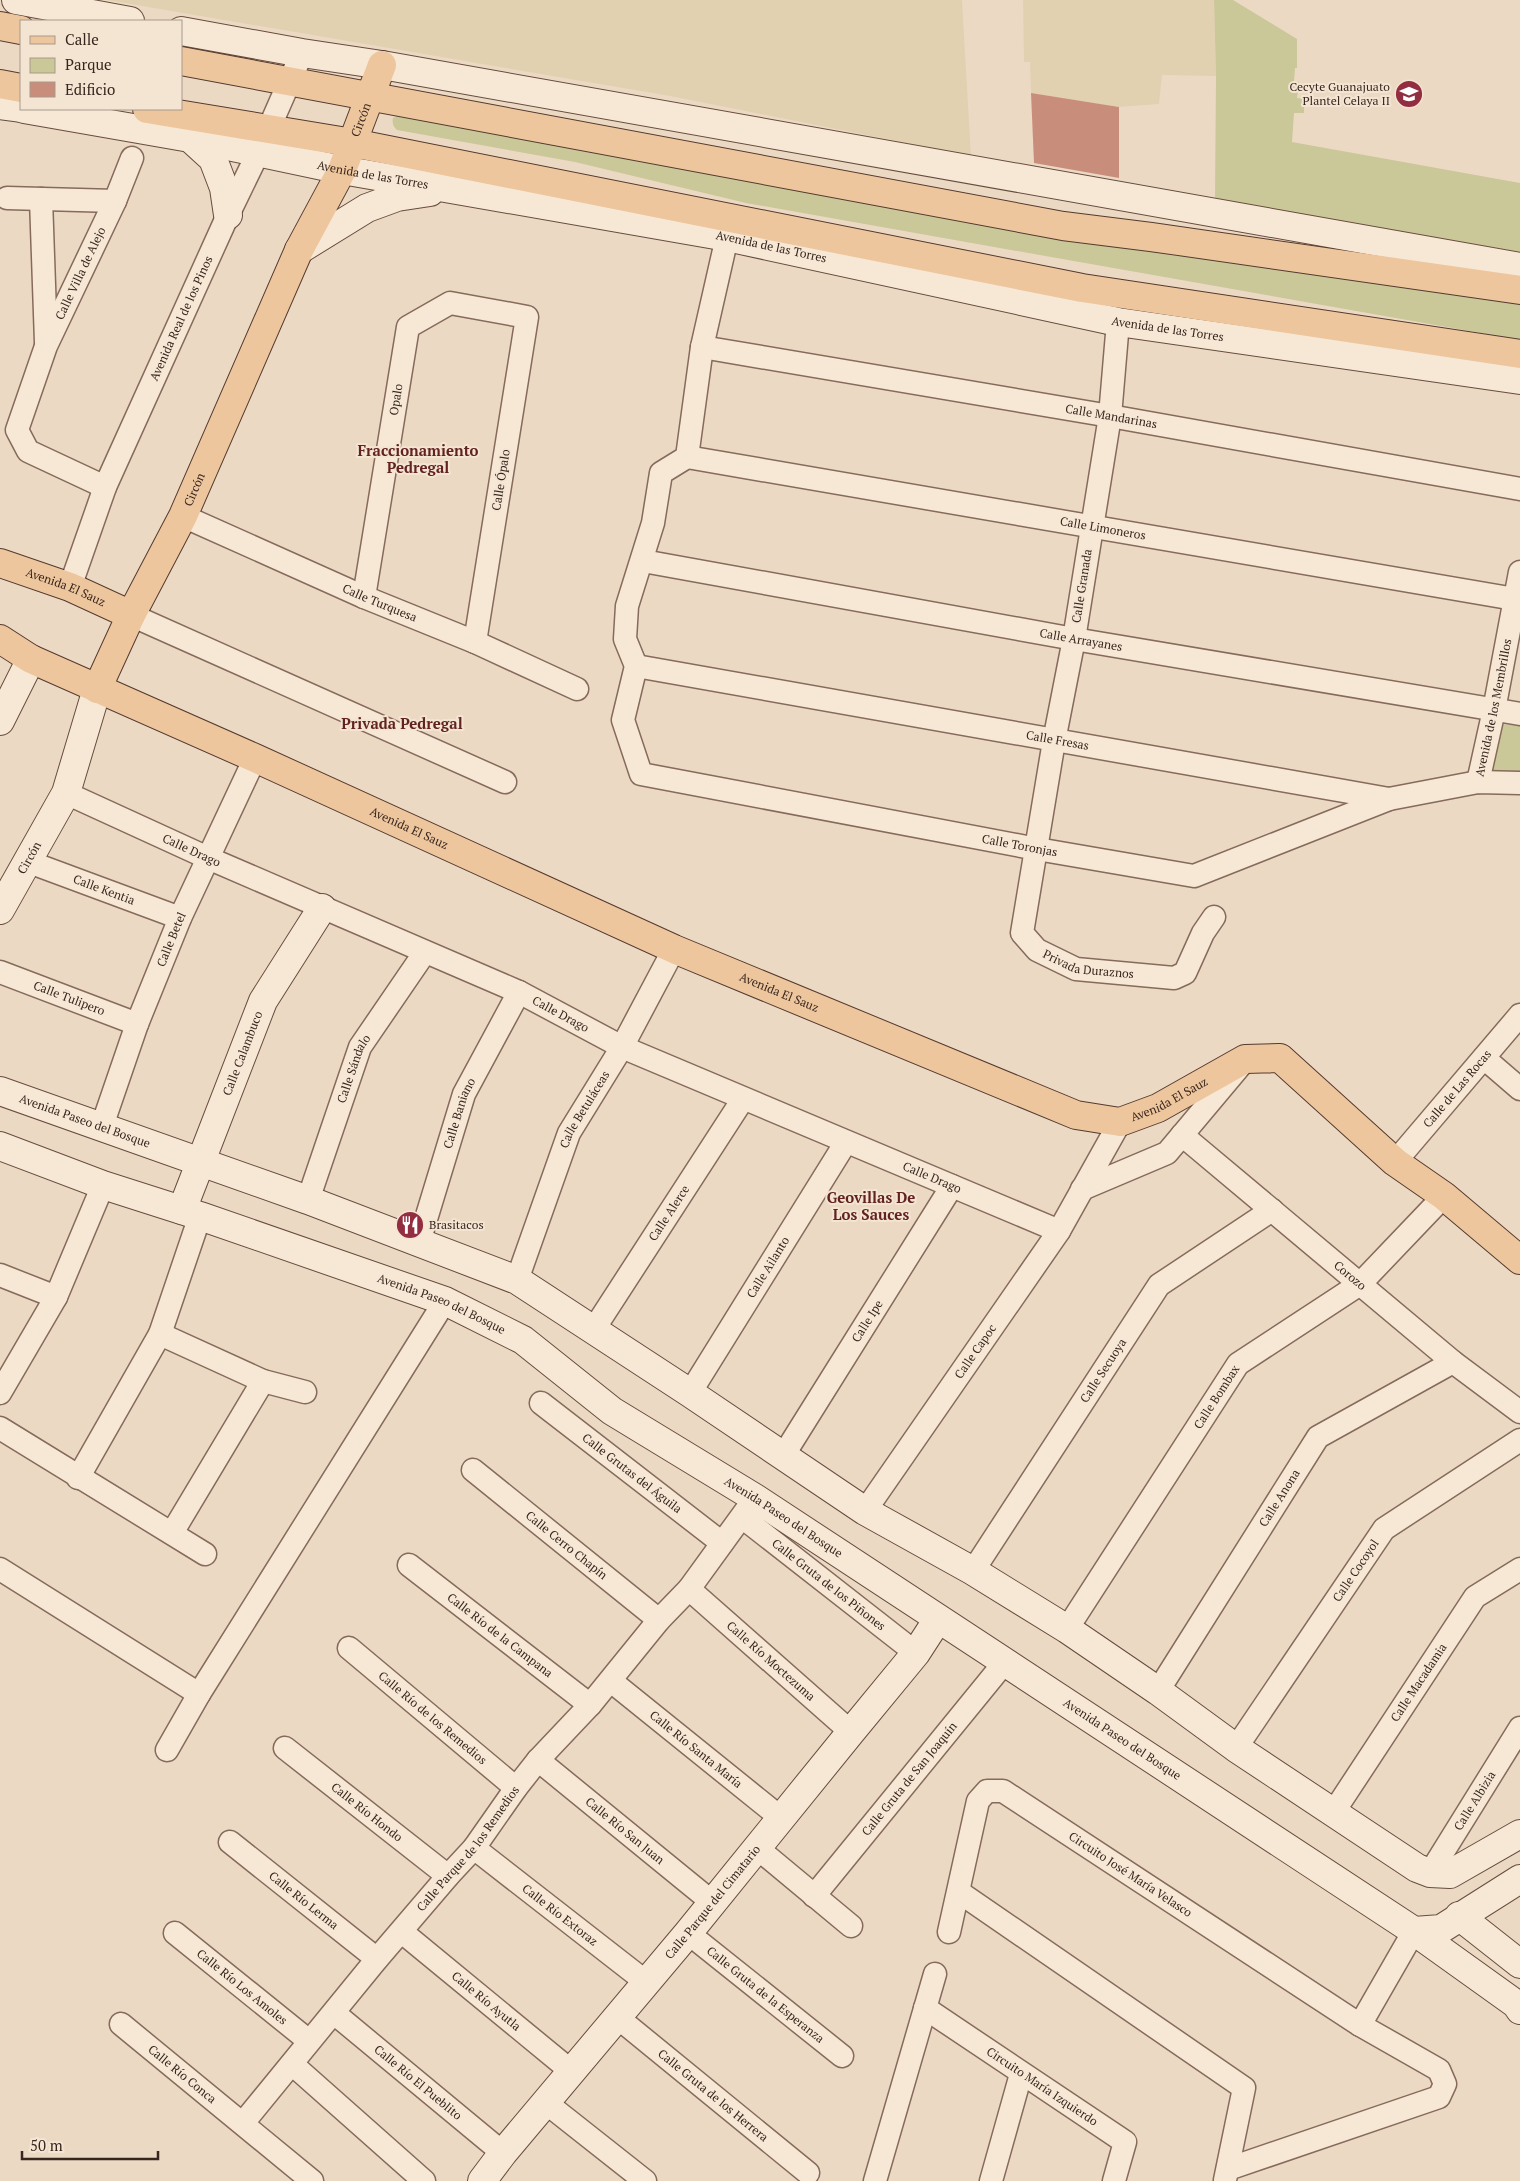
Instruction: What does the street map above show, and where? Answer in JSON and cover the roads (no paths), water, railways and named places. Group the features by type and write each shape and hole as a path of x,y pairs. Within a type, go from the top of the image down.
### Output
{"main road":[{"path":"0,26 20,30"},
{"path":"182,61 370,98 1063,226 1520,290"},
{"name":"Circón","path":"97,688 131,614 182,516 299,250 342,170 382,65"},
{"path":"0,84 20,88"},
{"name":"Avenida de las Torres","path":"151,110 264,140 353,143 1082,288 1520,354"},
{"name":"Avenida El Sauz","path":"0,563 70,587 131,614"},
{"name":"Avenida El Sauz","path":"0,639 31,659 255,758 674,949 1076,1116 1120,1122 1158,1108 1245,1059 1280,1058 1395,1162 1444,1196 1520,1260"}],"street":[{"path":"16,0 125,20"},
{"path":"182,31 1520,267"},
{"name":"Avenida Real de los Pinos","path":"70,587 105,487 302,53"},
{"name":"Avenida de las Torres","path":"0,105 20,108"},
{"name":"Avenida de las Torres","path":"34,110 190,138 264,140 342,170 727,237 1118,322 1520,380"},
{"path":"190,138 213,159 224,188 228,215"},
{"name":"Calle Villa de Alejo","path":"105,487 28,450 17,430 46,346 115,201 132,158"},
{"path":"299,250 367,208 397,197 450,189"},
{"path":"7,198 115,201"},
{"name":"Calle Villa de Alejo","path":"41,199 46,346"},
{"path":"636,666 624,639 627,606 643,561 653,522 661,473 687,457 702,347 727,237"},
{"name":"Opalo","path":"364,597 408,328 450,303 527,318"},
{"name":"Calle Ópalo","path":"475,642 527,318"},
{"name":"Calle Granada","path":"1037,849 1054,741 1074,639 1110,416 1118,322"},
{"name":"Calle Mandarinas","path":"702,347 1110,416 1520,489"},
{"name":"Calle Limoneros","path":"687,457 1517,599"},
{"name":"Calle Turquesa","path":"182,516 364,597 475,642 577,689"},
{"name":"Calle Arrayanes","path":"643,561 1074,639 1520,714"},
{"name":"Avenida de los Membrillos","path":"1478,782 1517,599 1520,572"},
{"path":"131,614 505,782"},
{"path":"0,722 31,659"},
{"name":"Calle Toronjas","path":"636,666 622,720 641,774 1037,849 1194,876 1389,799"},
{"name":"Calle Fresas","path":"636,666 1389,799 1478,782 1520,783"},
{"name":"Circón","path":"0,910 66,793 97,688"},
{"name":"Calle Betel","path":"102,1126 137,1024 180,918 255,758"},
{"name":"Calle Drago","path":"66,793 208,858 519,992 622,1047 1059,1231"},
{"name":"Privada Duraznos","path":"1037,849 1022,933 1037,950 1076,969 1174,978 1185,973 1203,933 1214,917"},
{"name":"Calle Kentia","path":"28,862 180,918"},
{"name":"Calle Calambuco","path":"191,1213 201,1162 263,1001 322,908"},
{"name":"Calle Betuláceas","path":"517,1280 569,1132 622,1047 674,949"},
{"name":"Calle Sándalo","path":"308,1200 360,1047 425,952"},
{"name":"Calle Tulipero","path":"0,972 137,1024"},
{"name":"Calle Baniano","path":"419,1242 464,1094 519,992"},
{"name":"Calle de Las Rocas","path":"1395,1162 1520,1015"},
{"path":"1484,1058 1520,1088"},
{"path":"1082,1189 1167,1153 1245,1059"},
{"name":"Avenida Paseo del Bosque","path":"0,1091 308,1200 517,1280 690,1392 865,1511 973,1571 1067,1629 1158,1691 1236,1748 1417,1868 1430,1873 1450,1874 1520,1834"},
{"name":"Calle Alerce","path":"594,1329 743,1098"},
{"name":"Calle Capoc","path":"865,1511 1059,1231 1120,1122"},
{"name":"Corozo","path":"1182,1135 1452,1362 1520,1412"},
{"name":"Calle Ailanto","path":"690,1392 846,1142"},
{"name":"Avenida Paseo del Bosque","path":"0,1146 103,1185 191,1213 445,1301 523,1340 612,1411 748,1507 938,1619 1004,1662 1414,1931 1516,2004 1520,2010"},
{"path":"0,1393 56,1297 103,1185"},
{"name":"Calle Ipe","path":"783,1456 952,1186"},
{"name":"Calle Bombax","path":"1067,1629 1238,1364 1360,1284 1444,1196"},
{"name":"Calle Secuoya","path":"973,1571 1158,1284 1272,1210"},
{"path":"78,1478 160,1334 191,1213"},
{"path":"0,1275 56,1297"},
{"path":"167,1750 199,1694 445,1301"},
{"path":"160,1334 263,1381 305,1392"},
{"name":"Calle Anona","path":"1158,1691 1318,1437 1452,1362"},
{"path":"172,1533 263,1381"},
{"name":"Calle Grutas del Águila","path":"542,1403 722,1543"},
{"path":"0,1428 78,1478 205,1554"},
{"name":"Calle Cocoyol","path":"1236,1748 1384,1529 1520,1440"},
{"name":"Calle Cerro Chapín","path":"473,1470 659,1620"},
{"name":"Calle Parque de los Remedios","path":"243,2124 377,1959 474,1848 538,1760 590,1705 659,1620 689,1589 748,1507"},
{"name":"Calle Gruta de los Piñones","path":"748,1507 916,1652"},
{"name":"Calle Río de la Campana","path":"409,1566 590,1705"},
{"path":"0,1569 199,1694"},
{"name":"Calle Macadamia","path":"1333,1813 1475,1597 1520,1569"},
{"name":"Calle Río Moctezuma","path":"689,1589 852,1732"},
{"name":"Calle Parque del Cimatario","path":"482,2181 545,2102 688,1933 756,1846 852,1732 916,1652 938,1619"},
{"name":"Calle Río de los Remedios","path":"349,1648 516,1788"},
{"name":"Calle Gruta de San Joaquín","path":"814,1896 1004,1662"},
{"name":"Calle Río Santa María","path":"611,1681 781,1818"},
{"name":"Calle Albizia","path":"1430,1873 1520,1728"},
{"name":"Calle Río Hondo","path":"285,1748 448,1876"},
{"name":"Calle Río San Juan","path":"538,1760 712,1902"},
{"name":"Circuito José María Velasco","path":"949,1932 978,1801 987,1791 1003,1791 1360,2025 1439,2070 1445,2084 1439,2097 1226,2175"},
{"name":"Calle Río Lerma","path":"230,1842 377,1959"},
{"path":"756,1846 851,1926"},
{"name":"Calle Río Extoraz","path":"474,1848 646,1982"},
{"path":"1360,2025 1414,1931 1441,1929 1520,1879"},
{"path":"959,1892 1244,2088 1226,2175"},
{"path":"1459,1916 1520,1964"},
{"name":"Calle Río Ayutla","path":"402,1932 571,2071"},
{"name":"Calle Río Los Amoles","path":"174,1933 309,2041"},
{"name":"Calle Gruta de la Esperanza","path":"688,1933 842,2056"},
{"path":"875,2181 935,1974"},
{"name":"Circuito María Izquierdo","path":"925,2008 1126,2142 1114,2181"},
{"name":"Calle Río El Pueblito","path":"334,2013 503,2153"},
{"name":"Calle Gruta de los Herrera","path":"617,2016 808,2173"},
{"name":"Calle Río Conca","path":"121,2024 312,2181"},
{"path":"292,2064 424,2181"},
{"path":"991,2181 1022,2074"},
{"path":"545,2102 645,2181"}],"place":[{"name":"Cecyte Guanajuato Plantel Celaya II","path":"1409,94"},
{"name":"Brasitacos","path":"410,1225"}],"district":[{"name":"Fraccionamiento Pedregal","path":"418,460"},
{"name":"Privada Pedregal","path":"402,724"},
{"name":"Geovillas De Los Sauces","path":"871,1206"}]}
